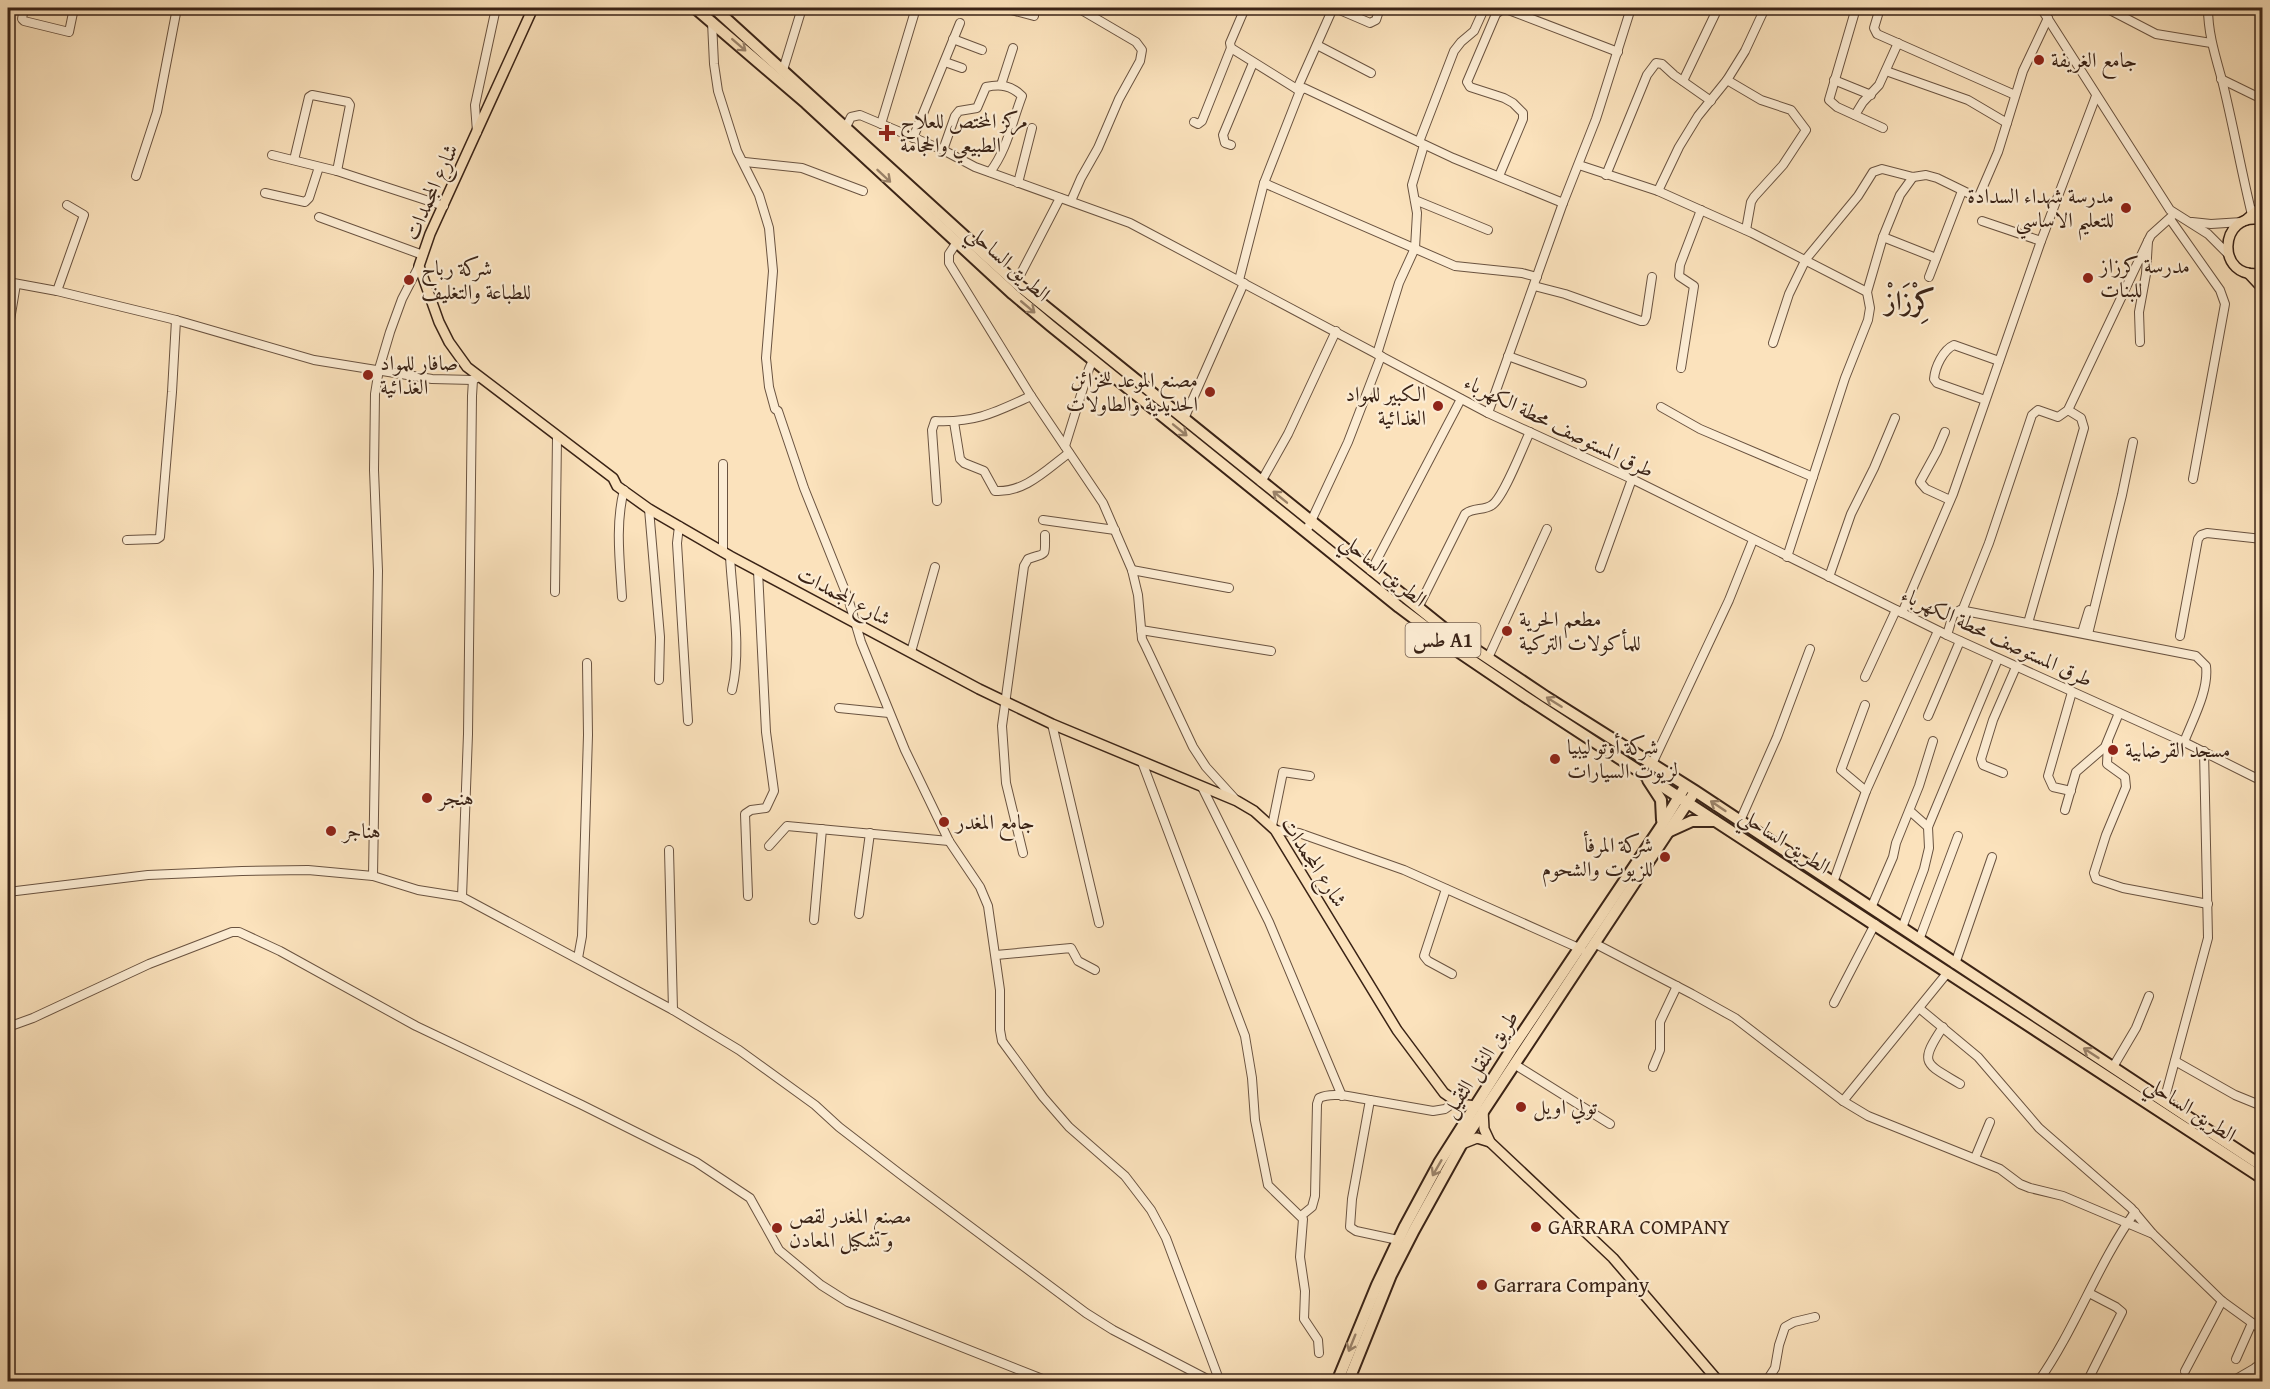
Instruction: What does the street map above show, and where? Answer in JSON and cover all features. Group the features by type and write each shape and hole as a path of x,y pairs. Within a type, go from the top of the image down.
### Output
{"highway":[{"name":"الطريق الساحلي","path":"695,8 844,132 1016,283 1262,482 1308,527 1399,607 1459,652 1875,924 2113,1067 2262,1166"},
{"name":"الطريق الساحلي","path":"714,8 783,70 844,132 1013,294 1308,527 1488,658 1691,788 1902,928 1951,968 2262,1178"},
{"path":"1642,773 1661,800 1663,831 1692,820 1719,822"},
{"name":"طريق النقل الثقيل","path":"1338,1382 1367,1308 1398,1240 1439,1163 1514,1064 1594,943 1691,788"},
{"name":"طريق النقل الثقيل","path":"1348,1382 1395,1267 1479,1108 1581,949 1663,831"}],"main road":[{"name":"شارع المجمدات","path":"533,8 426,245 420,266 431,302 449,342 476,379 613,477 617,486 649,509 727,554 1004,702 1237,801 1254,811 1274,828 1397,1030 1444,1093 1455,1102"},
{"path":"2262,207 2234,229 2228,239 2229,255 2238,268 2248,273 2262,288"},
{"path":"2247,219 2262,220"},
{"path":"2248,273 2262,273"},
{"path":"1455,1102 1479,1108 1490,1142 1620,1266 1719,1382"},
{"path":"1461,1144 1477,1138 1490,1142"}],"street":[{"path":"24,8 22,19 24,21 69,32 75,8"},
{"path":"136,176 157,112 177,8"},
{"path":"477,132 474,105 496,8"},
{"path":"783,70 802,8"},
{"path":"881,124 916,8"},
{"path":"1004,8 1034,16"},
{"path":"1071,201 1119,99 1140,62 1142,50 1136,42 1078,8"},
{"path":"1194,122 1198,124 1202,121 1245,8"},
{"path":"1184,419 1242,282 1264,183 1298,90 1334,8 1370,23 1376,20 1380,8"},
{"path":"1488,413 1563,203 1596,119 1631,8"},
{"path":"1683,81 1718,8"},
{"path":"1658,191 1679,147 1698,116 1727,80 1745,51 1765,8"},
{"path":"1856,8 1829,100 1832,104 1883,128"},
{"path":"1880,8 1875,22 1875,31 1881,36 2015,95"},
{"path":"2041,8 2220,290 2225,304 2193,479"},
{"path":"2106,8 2156,34 2211,43"},
{"path":"2185,221 2200,224 2247,219 2222,79 2211,43 2208,8"},
{"path":"1308,527 1348,442 1379,355 1400,283 1415,248 1417,213 1412,179 1421,144 1454,51 1474,31 1484,9"},
{"path":"1499,176 1523,119 1523,113 1504,98 1470,87 1467,80 1483,40 1499,11 1506,9 1618,52"},
{"path":"1773,343 1785,304 1806,259 1858,196 1873,172 1882,169 1913,177 1926,175 1976,197 1981,193 1998,152 2033,46 2048,18"},
{"path":"712,22 718,91 737,151 759,195 769,228 772,254 770,331 766,358 770,387 804,488 848,598 861,642 889,713 949,841 984,896 991,915 1000,990 1000,1030 1005,1046 1069,1127 1125,1176 1151,1210 1166,1238 1220,1382"},
{"path":"913,138 960,23"},
{"path":"953,39 981,50"},
{"path":"1854,115 1879,85 1898,43"},
{"path":"1317,45 1371,73"},
{"path":"1001,85 1014,48"},
{"path":"1231,48 1298,90 1308,89 1421,144 1563,203"},
{"path":"945,62 962,68"},
{"path":"1606,175 1651,67 1659,62 1711,101"},
{"path":"1231,145 1225,142 1223,135 1253,63"},
{"path":"1886,70 1968,100 2007,123"},
{"path":"2222,79 2262,99"},
{"path":"1727,80 1761,100 1791,111 1806,130 1783,165 1754,197 1746,230"},
{"path":"1834,81 1871,95"},
{"path":"943,150 955,116 959,111 977,108 984,88 1001,85 1010,87 1022,96 1003,150 990,172"},
{"path":"294,160 309,97 312,95 348,102 350,105 337,171"},
{"path":"1865,677 1899,611 1950,500 2040,241 2096,96"},
{"name":"طرق المستوصف محطة الكهرباء","path":"844,132 849,119 854,115 860,115 990,172 1130,223 1488,413 1632,479 1938,631 2204,751 2262,781"},
{"path":"1018,183 1032,128"},
{"path":"272,155 337,171 444,206"},
{"path":"744,162 802,168 863,191"},
{"path":"1579,165 1658,191 1746,230 1867,292"},
{"path":"265,193 305,202 309,198 319,167"},
{"path":"1787,558 1845,378 1868,320 1870,308 1867,292 1883,237 1900,195 1913,177"},
{"path":"1264,183 1455,266 1500,270 1537,277"},
{"path":"1929,277 1962,191"},
{"path":"1016,283 1060,198"},
{"path":"1415,200 1488,230"},
{"path":"57,291 84,215 68,205"},
{"path":"1681,368 1694,286 1679,276 1680,265 1701,210"},
{"path":"2172,216 2208,234 2229,255"},
{"path":"1962,611 1989,543 2032,415 2038,410 2058,417 2068,410 2151,235 2172,216"},
{"path":"319,217 423,255"},
{"path":"1982,221 2040,241"},
{"path":"1883,237 1936,258"},
{"path":"2140,342 2139,312 2148,241"},
{"path":"957,242 949,254 949,263 1031,396 1103,503 1132,570 1138,595 1141,630 1146,647 1193,747 1210,772 1237,801"},
{"path":"373,876 378,572 374,470 375,394 379,369 402,299 420,266"},
{"path":"1533,286 1644,321 1652,277"},
{"path":"8,332 11,283 57,291 176,320 314,360 432,379 476,379 462,897"},
{"path":"127,540 160,537 176,320"},
{"path":"1262,482 1288,434 1336,331"},
{"path":"1985,400 1937,383 1934,379 1936,369 1947,350 1954,345 1999,361"},
{"path":"1508,356 1582,383"},
{"path":"954,422 960,459 964,464 984,471 995,491 1010,490 1031,482 1067,449 1089,369 1094,360"},
{"path":"937,501 932,430 935,421 954,422 999,412 1031,396"},
{"path":"1371,572 1461,399"},
{"path":"1661,407 1700,429 1813,477"},
{"path":"2028,623 2084,428 2081,418 2068,410"},
{"path":"1829,577 1851,514 1895,418"},
{"path":"1418,608 1465,514 1470,510 1489,507 1495,502 1530,432"},
{"path":"1945,432 1938,451 1920,482 1926,489 1950,500"},
{"path":"555,592 557,437"},
{"path":"2085,634 2122,495 2133,442"},
{"path":"723,464 727,554 736,654 736,675 732,690"},
{"path":"2085,634 2120,486 2118,477"},
{"path":"1600,568 1632,479"},
{"path":"622,597 619,546 621,502 624,490"},
{"path":"649,509 660,637 659,680"},
{"path":"1043,520 1115,530"},
{"path":"679,526 677,543 688,721"},
{"path":"1488,658 1547,530"},
{"path":"2180,636 2198,540 2201,535 2207,533 2262,539"},
{"path":"1023,853 1005,783 1002,726 1024,566 1028,560 1042,556 1045,535"},
{"path":"1652,764 1729,600 1753,540"},
{"path":"912,652 935,567"},
{"path":"1132,570 1229,588"},
{"path":"748,897 745,814 751,810 766,808 774,791 766,732 758,571"},
{"path":"1947,635 1953,615 1962,611 2196,656 2206,666 2206,680 2184,742"},
{"path":"1141,630 1271,651"},
{"path":"1833,883 1866,791 1938,631"},
{"path":"1928,716 1960,641"},
{"path":"1740,821 1773,746 1810,649"},
{"path":"1902,928 1924,869 1929,848 1928,827 1998,659"},
{"path":"578,958 582,936 588,746 587,663"},
{"path":"2003,773 1983,765 1981,759 1993,720 2016,667"},
{"path":"2072,692 2048,776 2053,787 2072,791"},
{"path":"1865,705 1841,770 1866,791"},
{"path":"839,708 889,713"},
{"path":"2065,810 2076,772 2097,756 2108,742 2119,713"},
{"path":"1052,724 1099,923"},
{"path":"1871,908 1885,880 1933,741"},
{"path":"2108,742 2107,764 2125,777 2126,787 2106,835 2094,873 2096,879 2123,888 2208,904"},
{"path":"2164,1101 2207,948 2209,928 2204,751"},
{"path":"1142,762 1245,1036 1252,1078 1255,1120 1268,1185 1301,1216 1303,1224 1300,1257 1305,1291 1303,1315 1306,1324 1318,1340 1319,1353"},
{"path":"1310,776 1283,772 1274,828 1299,834 1386,864 1581,949"},
{"path":"1202,787 1269,922 1342,1096"},
{"path":"1910,811 1928,827"},
{"path":"769,846 787,826 949,841"},
{"path":"814,920 822,829"},
{"path":"860,914 870,833"},
{"path":"1919,940 1958,836"},
{"path":"669,850 673,1010"},
{"path":"1843,1101 1951,968 1992,857"},
{"path":"8,892 123,877 231,871 308,870 373,876 417,890 462,897 673,1010 739,1050 815,1105 900,1174 1086,1313 1113,1330 1213,1382"},
{"path":"1446,889 1424,956 1428,961 1452,974"},
{"path":"1834,1003 1875,924"},
{"path":"8,1027 33,1018 167,956 216,937 239,932 280,951 416,1026 696,1162 750,1198 779,1250 821,1285 848,1302 1050,1382"},
{"path":"1594,943 1735,1018 1843,1101 1886,1125 2000,1168 2020,1184 2063,1196 2152,1234"},
{"path":"996,955 1071,948 1078,962 1095,970"},
{"path":"1653,1067 1660,1050 1660,1022 1677,986"},
{"path":"2113,1067 2136,1028 2149,996"},
{"path":"1919,1008 1988,1067 2039,1128 2135,1212 2152,1234 2222,1301 2262,1330"},
{"path":"1943,1027 1928,1050 1927,1058 1931,1066 1960,1084"},
{"path":"2175,1061 2235,1095 2262,1106"},
{"path":"1514,1064 1610,1124"},
{"path":"1301,1216 1312,1207 1316,1196 1318,1101 1323,1096 1342,1096 1433,1111 1445,1109 1455,1102"},
{"path":"1370,1100 1352,1199 1350,1227 1356,1232 1398,1240"},
{"path":"1975,1158 1990,1122"},
{"path":"2038,1382 2052,1362 2135,1212"},
{"path":"2087,1382 2122,1316 2120,1309 2089,1293"},
{"path":"2185,1371 2222,1301"},
{"path":"1766,1382 1774,1368 1785,1327 1794,1322 1815,1317"},
{"path":"2236,1359 2252,1323"},
{"path":"2231,1382 2259,1365"},
{"path":"2251,1382 2259,1365"}],"place":[{"name":"جامع الغريفة","path":"2039,60"},
{"name":"مركز المختص للعلاج الطبيعي والحجامة","path":"887,133"},
{"name":"مدرسة شهداء السدادة للتعليم الاساسي","path":"2126,208"},
{"name":"مدرسة كرزاز للبنات","path":"2088,278"},
{"name":"شركة رباح للطباعة والتغليف","path":"409,280"},
{"name":"صافار للمواد الغذائية","path":"368,375"},
{"name":"مصنع الموعد للخزائن الحديدية والطاولات","path":"1210,392"},
{"name":"الكبير للمواد الغذائية","path":"1438,406"},
{"name":"مطعم الحرية للمأكولات التركية","path":"1507,631"},
{"name":"مسجد القرضابية","path":"2113,750"},
{"name":"شركة أوتو ليبيا لزيوت السيارات","path":"1555,759"},
{"name":"هنجر","path":"427,798"},
{"name":"جامع المغدر","path":"944,822"},
{"name":"هناجر","path":"331,831"},
{"name":"شركة المرفأ للزيوت والشحوم","path":"1665,857"},
{"name":"تولي اويل","path":"1521,1107"},
{"name":"GARRARA COMPANY","path":"1536,1227"},
{"name":"مصنع المغدر لقص و تشكيل المعادن","path":"777,1228"},
{"name":"Garrara Company","path":"1482,1285"}],"district":[{"name":"كِرْزَازْ","path":"1910,301"}]}
